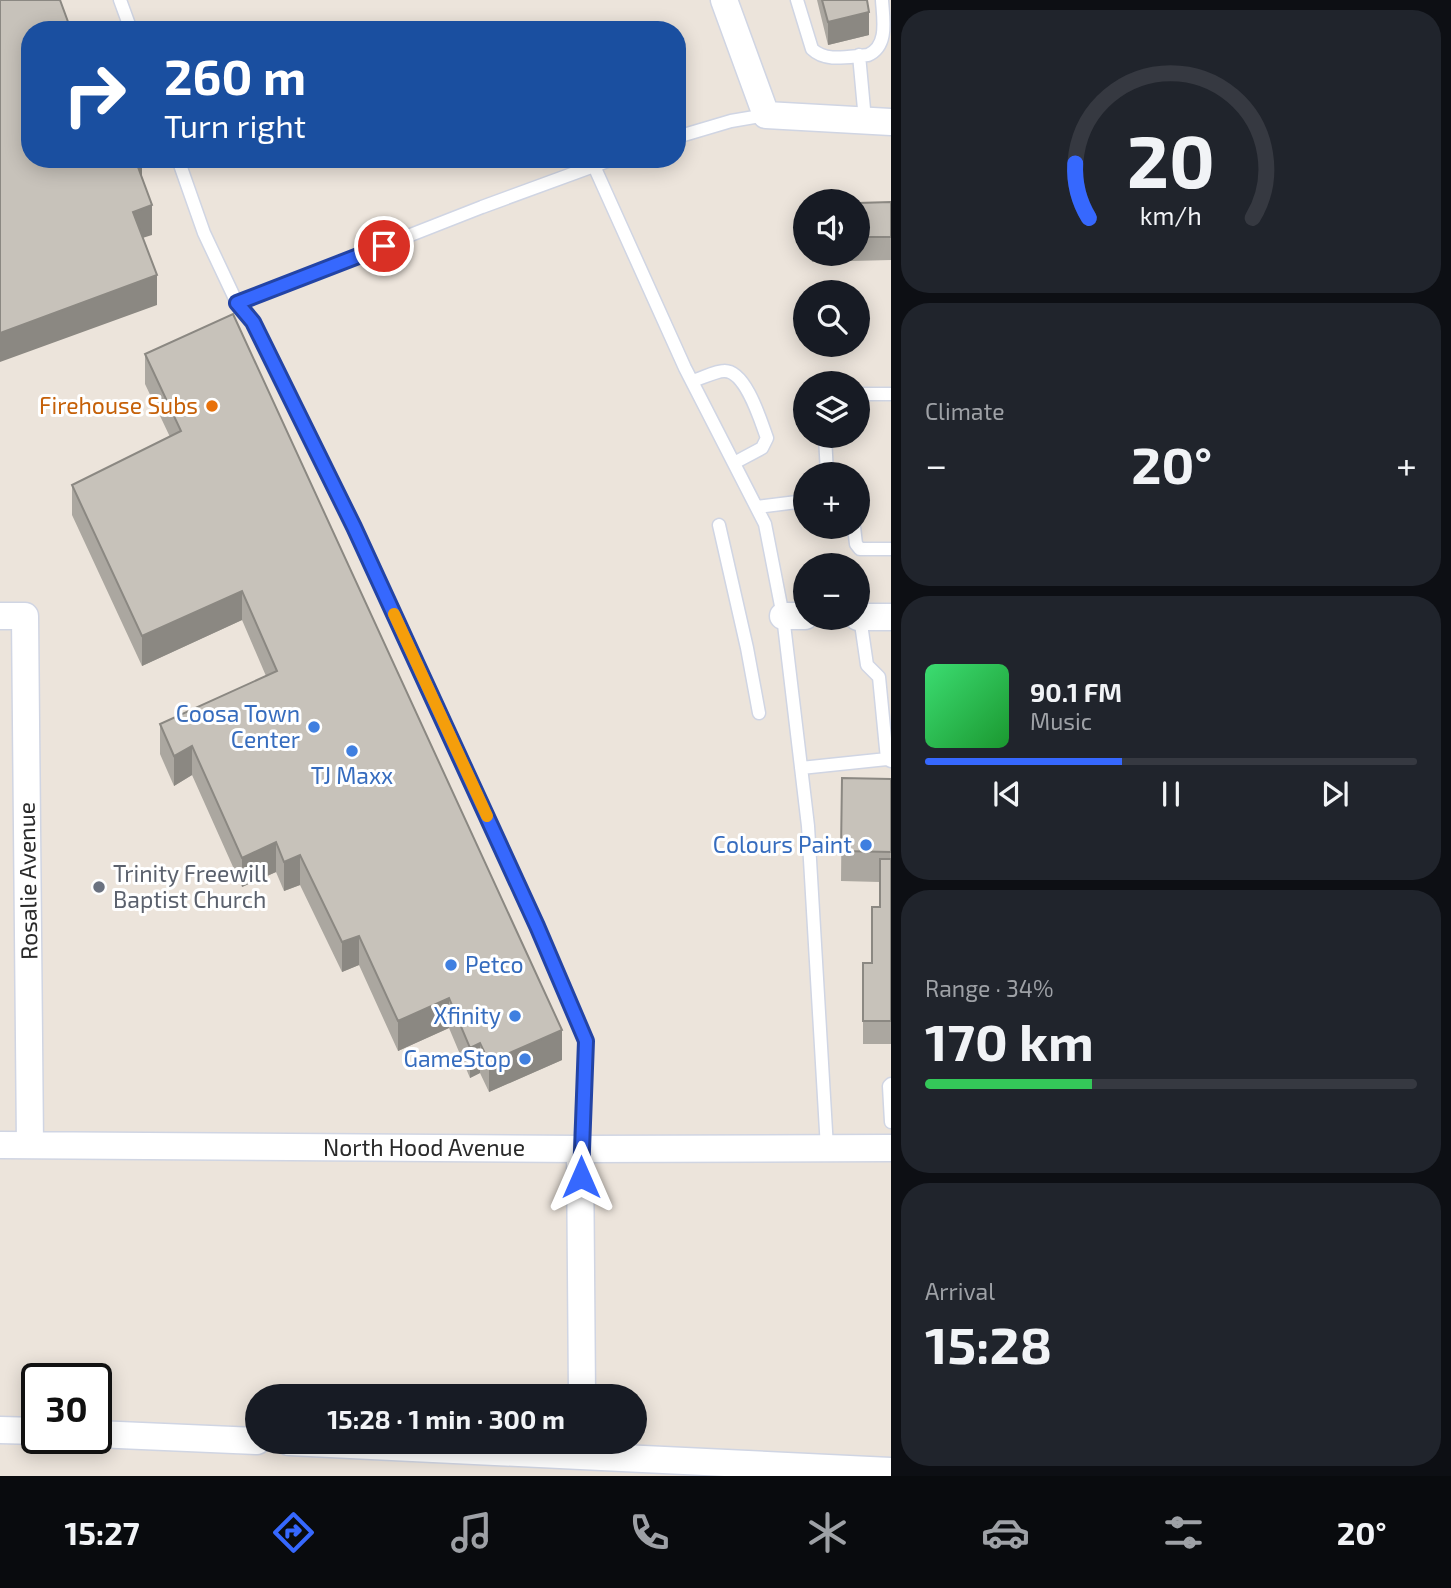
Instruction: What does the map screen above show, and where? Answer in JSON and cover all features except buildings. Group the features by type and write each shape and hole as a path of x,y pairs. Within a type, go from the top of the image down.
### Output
{"street":[{"path":"724,0 766,115 878,121"},
{"name":"Rosalie Avenue","path":"13,616 30,1145"},
{"path":"870,617 891,617"},
{"name":"North Hood Avenue","path":"0,1145 891,1148"},
{"path":"580,1149 582,1384"},
{"path":"0,1430 21,1431"},
{"path":"112,1435 245,1440"},
{"path":"647,1454 891,1471"}],"lane":[{"path":"120,0 128,21"},
{"path":"797,0 812,49 826,58 873,53 878,48 884,30 882,0"},
{"path":"859,55 878,121"},
{"path":"686,135 731,121 766,115"},
{"path":"180,168 204,233 237,303 253,322 354,527 537,926 586,1041 580,1149"},
{"path":"237,303 589,168"},
{"path":"595,168 692,381 765,524 793,613"},
{"path":"692,381 724,370 733,373 748,390 767,439 762,448 734,463"},
{"path":"870,394 891,394"},
{"path":"757,507 793,502"},
{"path":"719,525 759,713"},
{"path":"856,539 860,549 891,549"},
{"path":"795,630 801,768 808,826 827,1148"},
{"path":"801,768 889,760 885,677 867,665 861,630"},
{"path":"891,1084 891,1122"}],"slow traffic":[{"path":"394,614 487,816"}],"place":[{"name":"Firehouse Subs","path":"212,406"},
{"name":"Coosa Town Center","path":"314,727"},
{"name":"TJ Maxx","path":"352,751"},
{"name":"Colours Paint","path":"866,845"},
{"name":"Trinity Freewill Baptist Church","path":"99,887"},
{"name":"Petco","path":"451,965"},
{"name":"Xfinity","path":"515,1016"},
{"name":"GameStop","path":"525,1059"}],"route":[{"path":"384,246 237,303 253,322 354,527 537,926 586,1041 581,1177"}]}
